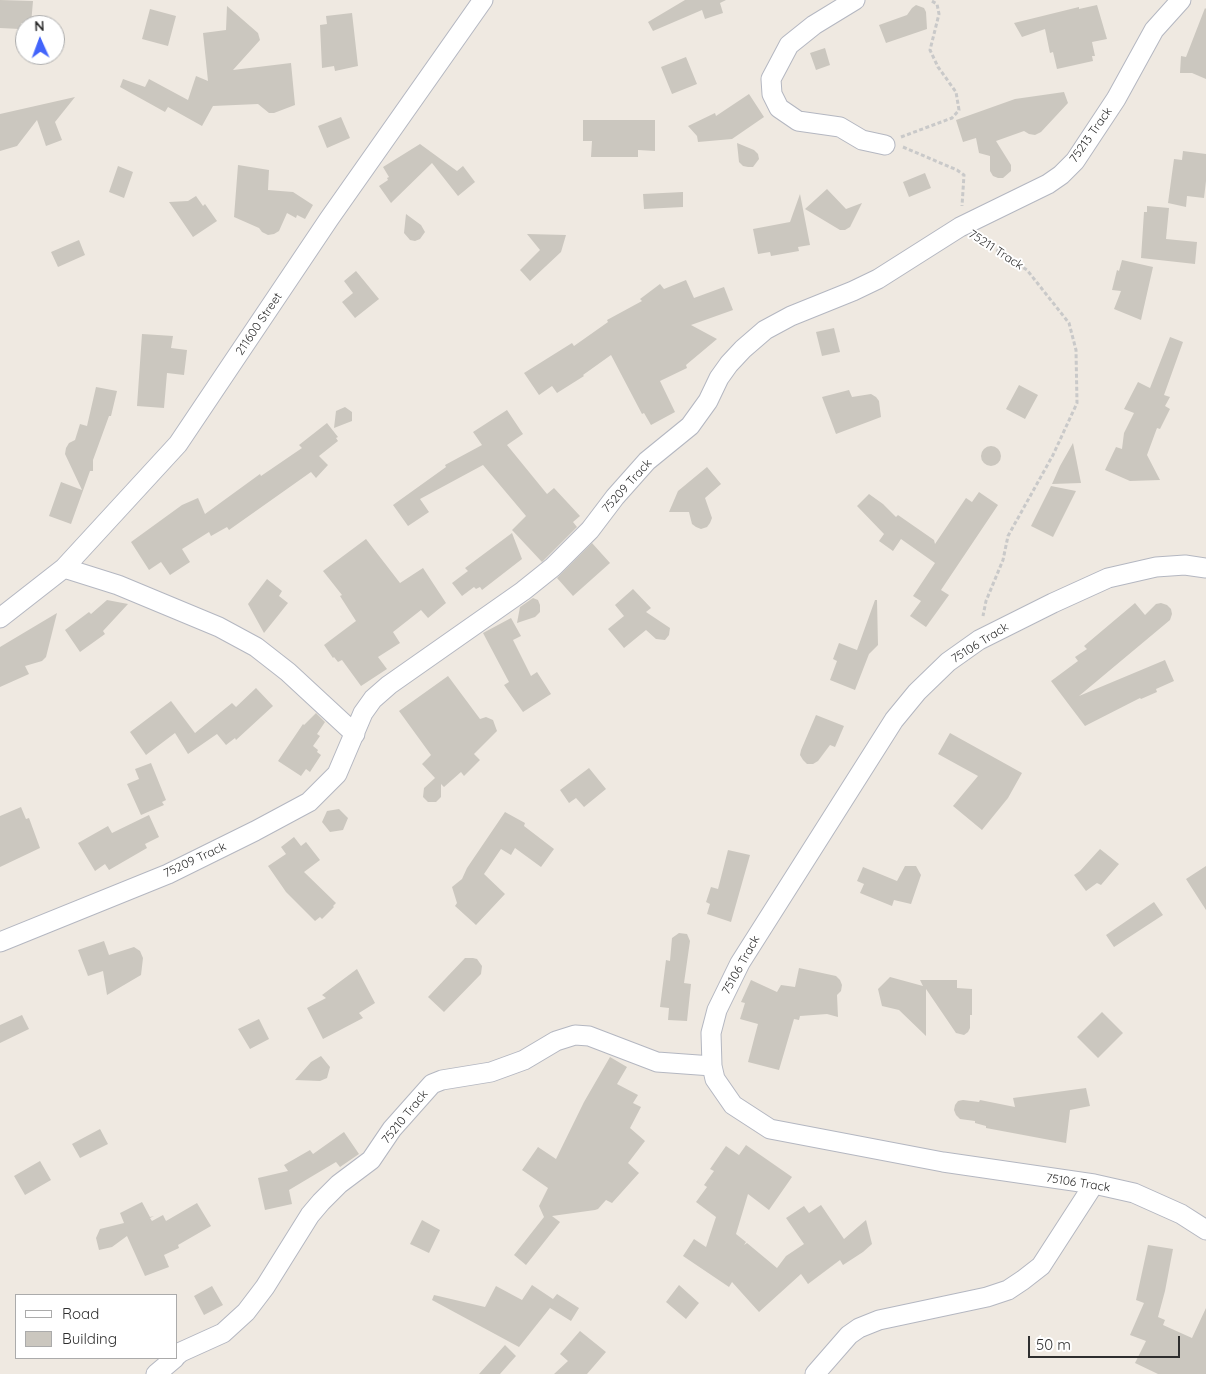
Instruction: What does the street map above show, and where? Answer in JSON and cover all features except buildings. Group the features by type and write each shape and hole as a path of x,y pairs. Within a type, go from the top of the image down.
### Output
{"street":[{"name":"211600 Street","path":"0,618 64,568 178,444 329,219 483,0"},
{"path":"855,0 814,25 789,45 772,79 772,94 779,108 798,121 840,127 862,140 885,145"},
{"name":"75213 Track","path":"960,227 1048,184 1061,175 1075,161 1116,99 1154,30 1181,0"},
{"name":"75209 Track","path":"0,942 168,874 309,802 337,774 363,713 373,699 523,591 553,567 590,530 615,497 648,461 690,426 708,401 719,378 743,349 765,330 791,316 878,279 960,227"},
{"name":"75106 Track","path":"1206,568 1185,565 1156,567 1108,578 979,640 948,662 917,692 894,720 740,963 717,1010 711,1033 712,1066 716,1079 733,1105 770,1130 943,1162 1094,1184 1134,1193 1181,1214 1206,1230"},
{"path":"64,568 118,585 219,627 256,647 288,672 355,734"},
{"name":"75210 Track","path":"178,1355 223,1333 246,1312 265,1287 320,1202 339,1184 370,1160 392,1129 432,1084 442,1080 491,1072 524,1060 556,1041 575,1035 589,1036 657,1062 712,1066"},
{"path":"815,1374 849,1336 860,1328 879,1320 986,1297 1008,1290 1023,1280 1041,1266 1094,1184"},
{"name":"75210 Track","path":"156,1374 174,1359"}],"path":[{"path":"885,145 902,136 952,118 959,110 956,92 938,67 930,50 939,14 937,4 930,0"},
{"name":"75211 Track","path":"885,145 899,146 957,170 964,175 960,227 1027,270 1069,323 1076,350 1077,403 1053,454 1008,536 1003,560 986,601 979,640"}]}
